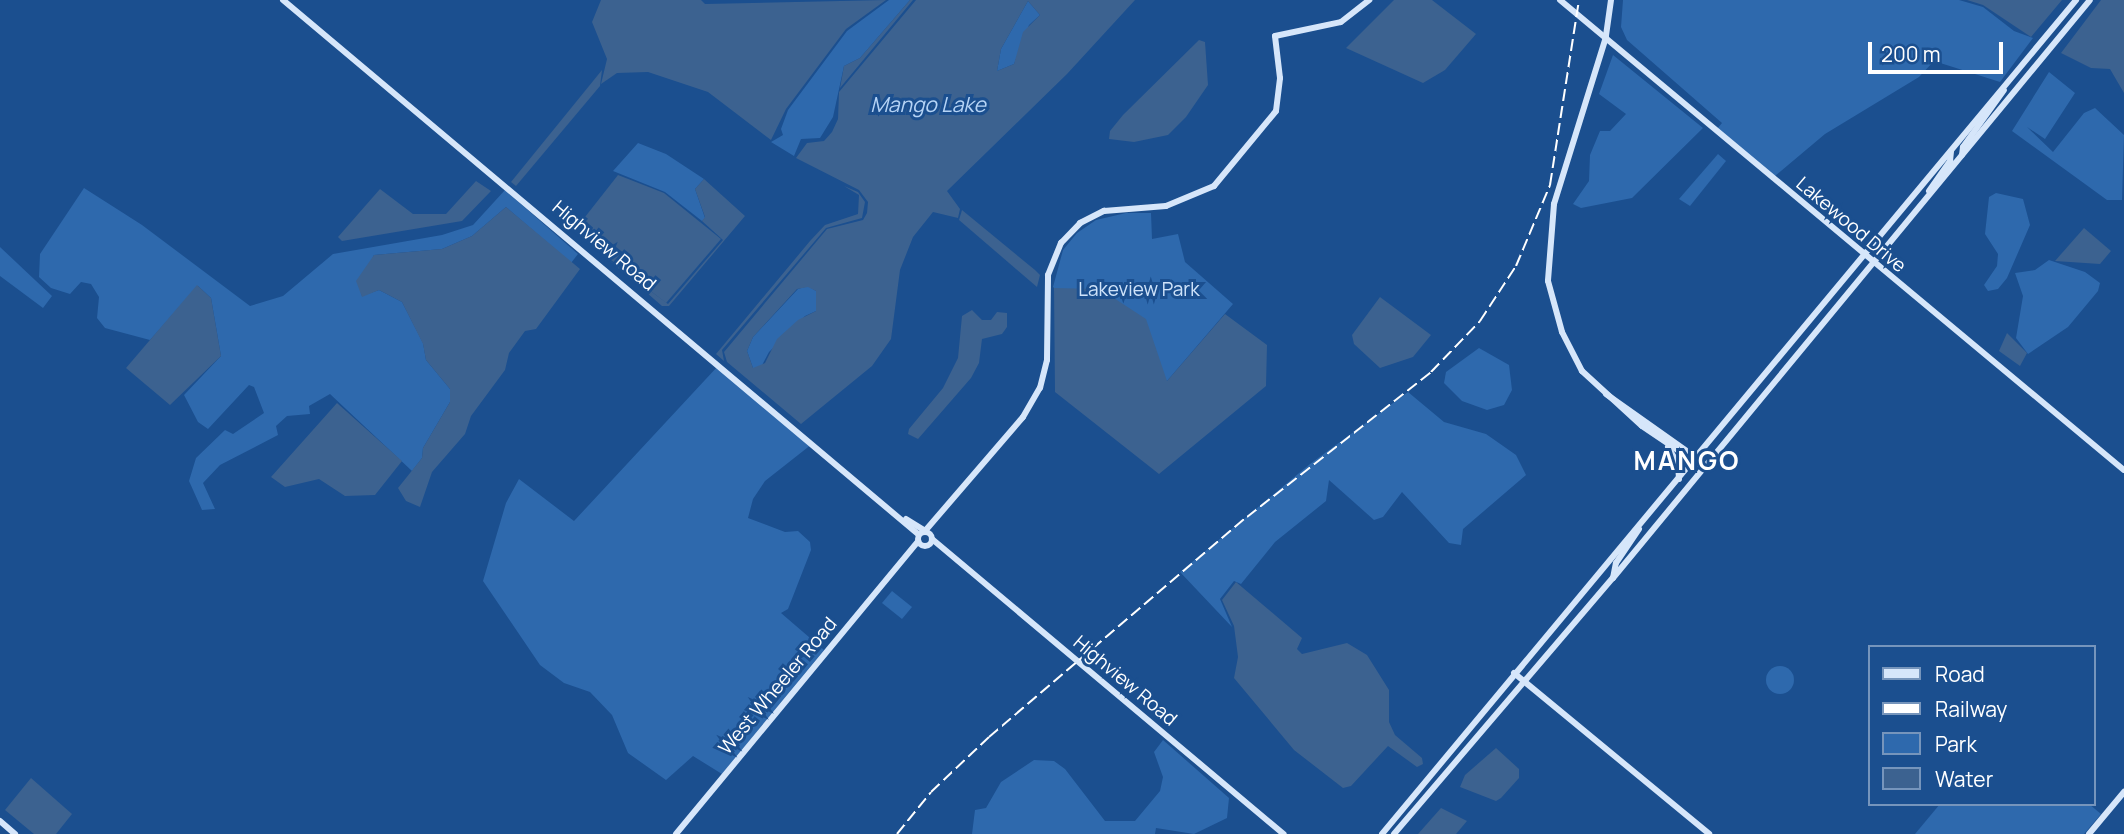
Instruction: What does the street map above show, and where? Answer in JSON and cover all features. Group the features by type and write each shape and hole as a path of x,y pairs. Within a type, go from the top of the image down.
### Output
{"main road":[{"name":"Highview Road","path":"283,0 922,534"},
{"path":"929,542 938,520 1023,417 1040,388 1046,360 1048,275 1060,243 1091,216 1117,208 1184,202 1229,173 1276,111 1280,78 1275,36 1341,22 1369,0"},
{"name":"Lakewood Drive","path":"1560,0 1872,263 2124,470"},
{"path":"1611,0 1606,37 1554,204 1548,246 1552,303 1569,349 1582,371 1662,440 1694,461"},
{"path":"1382,834 2076,0"},
{"path":"1394,834 1704,469 2090,0"},
{"path":"1962,155 1962,147 2002,98 2004,88"},
{"path":"1925,199 1950,161 1951,151"},
{"path":"1606,393 1704,469"},
{"path":"1662,440 1674,454 1678,479"},
{"name":"West Wheeler Road","path":"676,834 906,558 922,534 938,520"},
{"path":"1613,578 1616,563 1639,527"},
{"path":"922,534 929,542"},
{"path":"922,534 929,542"},
{"name":"Highview Road","path":"929,542 947,553 1283,834"},
{"name":"West Wheeler Road","path":"906,558 929,542"},
{"path":"1514,673 1709,834"},
{"path":"2089,834 2124,792"},
{"path":"0,821 15,834"}],"green space":[{"path":"889,0 910,0 860,58 844,66 833,117 820,138 801,139 794,156 771,142 783,135 781,129 788,110 847,31"},
{"path":"1623,0 1959,0 1983,7 2014,31 2033,38 2000,82 1934,61 1919,77 1825,134 1775,176 1717,129 1722,123 1627,40 1621,27"},
{"path":"1028,1 1040,15 1029,25 1014,64 997,71 1001,49"},
{"path":"1613,55 1703,128 1632,198 1581,208 1573,204 1589,181 1590,155 1600,131 1610,131 1626,114 1599,94"},
{"path":"2049,72 2075,93 2045,139 2027,127 2053,152 2084,113 2095,108 2124,135 2122,200 2107,200 2012,131"},
{"path":"638,143 666,154 704,179 695,189 705,218 702,221 665,192 613,171"},
{"path":"1718,154 1726,161 1690,206 1679,199"},
{"path":"84,188 142,225 250,306 283,296 333,254 442,235 473,225 505,190 578,254 571,263 506,207 472,236 442,249 374,255 359,286 362,296 379,290 402,302 423,343 426,360 450,389 450,402 423,448 422,458 412,471 330,394 309,406 310,414 287,416 276,426 278,435 220,465 203,483 215,509 202,510 189,481 196,458 225,430 233,434 264,413 254,387 249,385 208,429 198,422 184,395 221,356 211,298 198,286 150,340 105,328 97,318 99,297 91,284 81,282 70,294 51,288 39,277 40,254"},
{"path":"1996,193 2023,199 2030,225 2007,278 1998,289 1988,291 1984,285 1997,266 1998,254 1985,234 1989,197"},
{"name":"Lakeview Park","path":"1126,213 1151,213 1152,239 1178,234 1185,262 1233,304 1167,381 1053,287 1063,250 1077,233 1096,220"},
{"path":"0,247 52,296 43,308 0,276"},
{"path":"2049,260 2085,272 2100,283 2098,291 2068,327 2028,354 2016,338 2023,296 2015,273 2035,270"},
{"path":"808,286 816,291 816,311 805,316 769,352 760,369 753,368 747,351 753,337 798,289"},
{"path":"1479,348 1509,365 1512,390 1504,405 1487,410 1462,401 1444,383 1446,372"},
{"path":"718,366 812,444 765,481 753,499 748,518 785,532 798,531 810,542 811,550 788,609 781,613 824,650 722,774 693,756 666,780 628,753 612,715 590,692 564,683 540,665 483,581 506,503 519,479 574,521"},
{"path":"1408,392 1444,422 1486,434 1516,455 1526,475 1463,529 1461,545 1449,543 1402,492 1383,517 1374,520 1329,480 1326,501 1275,542 1241,584 1234,581 1220,599 1232,627 1180,572 1310,464"},
{"path":"892,591 912,607 902,619 882,603"},
{"path":"1780,666 1790,670 1794,680 1790,690 1780,694 1770,690 1766,680 1770,670"},
{"path":"1163,740 1229,798 1227,818 1194,834 1156,828 1155,834 972,834 975,810 986,808 1001,782 1034,760 1054,761 1065,769 1105,821 1135,821 1160,791 1163,777 1154,752"},
{"path":"1938,806 2091,806 2101,814 2084,834 1915,834"}],"water":[{"name":"Mango Lake","path":"601,0 701,0 705,4 886,0 846,29 786,109 771,140 708,92 648,72 617,73 601,84 607,59 592,22"},
{"path":"910,0 913,0 840,88 844,66 860,58"},
{"name":"Mango Lake","path":"916,0 1135,0 1067,74 947,191 960,209 958,218 933,212 913,237 900,270 891,339 872,366 801,424 727,362 724,352 827,229 863,220 867,213 868,202 859,190 796,158 807,143 824,141 832,132 838,119 839,92","holes":["1028,1 1040,15 1023,32 1014,64 997,71 1001,49","808,287 816,291 816,311 798,320 777,339 765,363 753,368 747,351 753,337 797,289"]},
{"path":"1394,0 1432,0 1476,34 1445,70 1423,83 1346,48"},
{"path":"1967,0 2062,0 2031,37 1983,5"},
{"path":"2101,0 2124,0 2124,93 2110,69 2091,68 2061,53"},
{"path":"1199,40 1205,42 1208,85 1186,117 1168,135 1134,142 1109,139 1110,131 1123,115"},
{"path":"602,70 600,86 516,186 511,182"},
{"path":"618,175 664,193 721,239 666,303 574,231"},
{"path":"704,179 745,216 669,306 662,306 609,260 668,304 723,240 702,221 705,217 695,189"},
{"path":"476,181 491,191 462,221 342,241 338,237 380,189 413,214 446,214"},
{"path":"844,186 858,192 865,202 862,218 826,228 722,350 724,361 716,354 810,241 825,225 858,214 859,195"},
{"path":"506,207 580,269 536,329 525,331 509,353 505,370 471,416 465,434 432,472 420,507 406,501 398,488 422,458 423,448 450,402 450,389 426,360 423,344 402,302 379,290 362,297 356,281 374,255 442,249 472,236"},
{"path":"962,210 1040,275 1037,287 959,220"},
{"path":"2084,228 2111,251 2100,264 2055,261"},
{"path":"197,285 211,298 221,356 170,405 126,368"},
{"path":"1054,288 1100,289 1146,319 1167,381 1225,314 1267,345 1266,386 1159,474 1055,392"},
{"path":"1380,297 1431,335 1413,357 1380,368 1354,344 1352,335"},
{"path":"972,310 982,320 991,320 997,312 1007,313 1007,327 1002,334 982,339 979,363 971,378 918,439 908,434 909,429 943,388 958,358 962,316"},
{"path":"2007,333 2027,353 2020,366 1999,351"},
{"path":"337,403 402,461 375,495 345,496 319,479 285,487 271,477"},
{"path":"1236,582 1302,638 1297,649 1302,654 1347,643 1367,655 1389,690 1389,722 1395,735 1422,758 1423,764 1417,767 1388,746 1351,786 1343,788 1294,750 1234,678 1238,657 1234,626 1222,600"},
{"path":"1496,748 1519,769 1519,778 1501,798 1496,801 1460,787 1465,775"},
{"path":"31,778 72,814 56,834 34,834 5,810"},
{"path":"1441,808 1467,821 1456,834 1418,834"}],"railway":[{"path":"897,834 931,792 989,737 1247,517 1431,372 1480,321 1516,266 1550,185 1579,0"}],"district":[{"name":"MANGO","path":"1687,461"}]}
